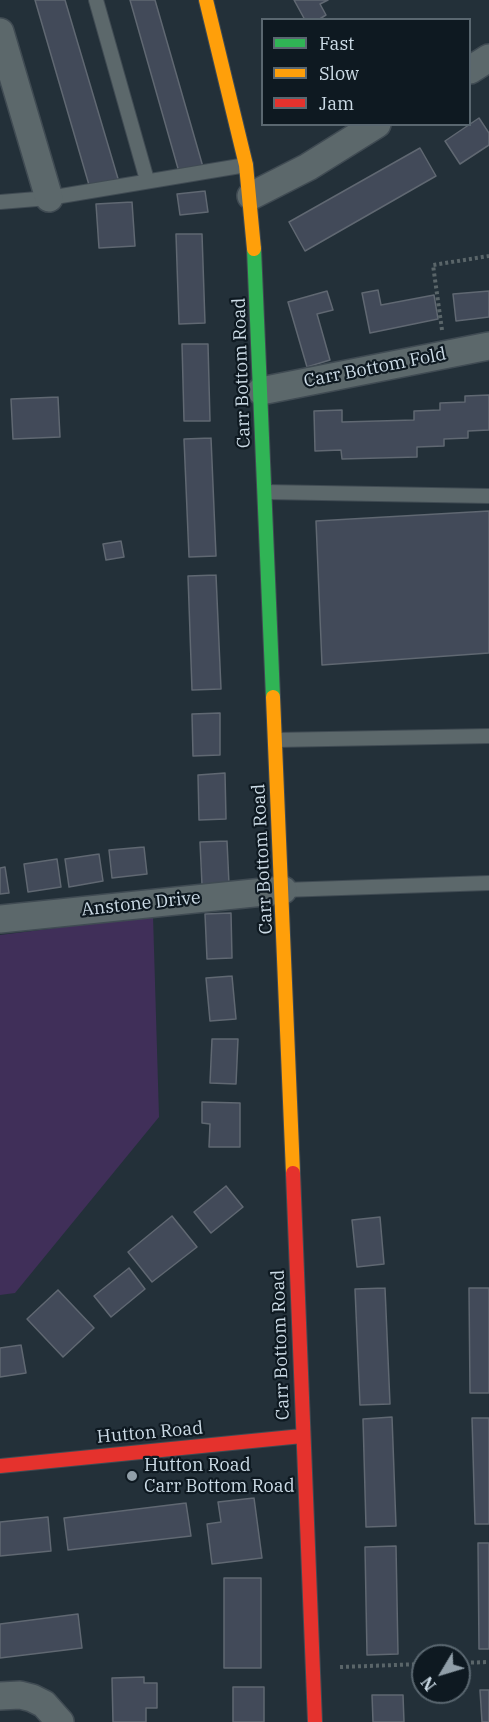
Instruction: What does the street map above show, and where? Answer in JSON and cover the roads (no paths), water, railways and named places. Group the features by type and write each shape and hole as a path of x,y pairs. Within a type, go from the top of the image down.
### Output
{"street":[{"name":"Carr Bottom Road","path":"206,0 246,165 251,196 283,890 302,1436 315,1722"},
{"path":"0,32 49,198"},
{"path":"471,69 489,58"},
{"path":"251,196 308,167 374,126"},
{"name":"Carr Bottom Fold","path":"261,391 489,346"},
{"name":"Anstone Drive","path":"0,919 283,890"},
{"name":"Hutton Road","path":"0,1466 302,1436"},
{"path":"0,1696 20,1695 32,1698 44,1704 60,1722"}],"lane":[{"path":"96,0 147,180"},
{"path":"0,202 49,198 246,165"},
{"path":"264,492 489,496"},
{"path":"275,740 489,736"},
{"path":"283,890 489,883"}],"place":[{"name":"Hutton Road Carr Bottom Road","path":"132,1476"}]}
